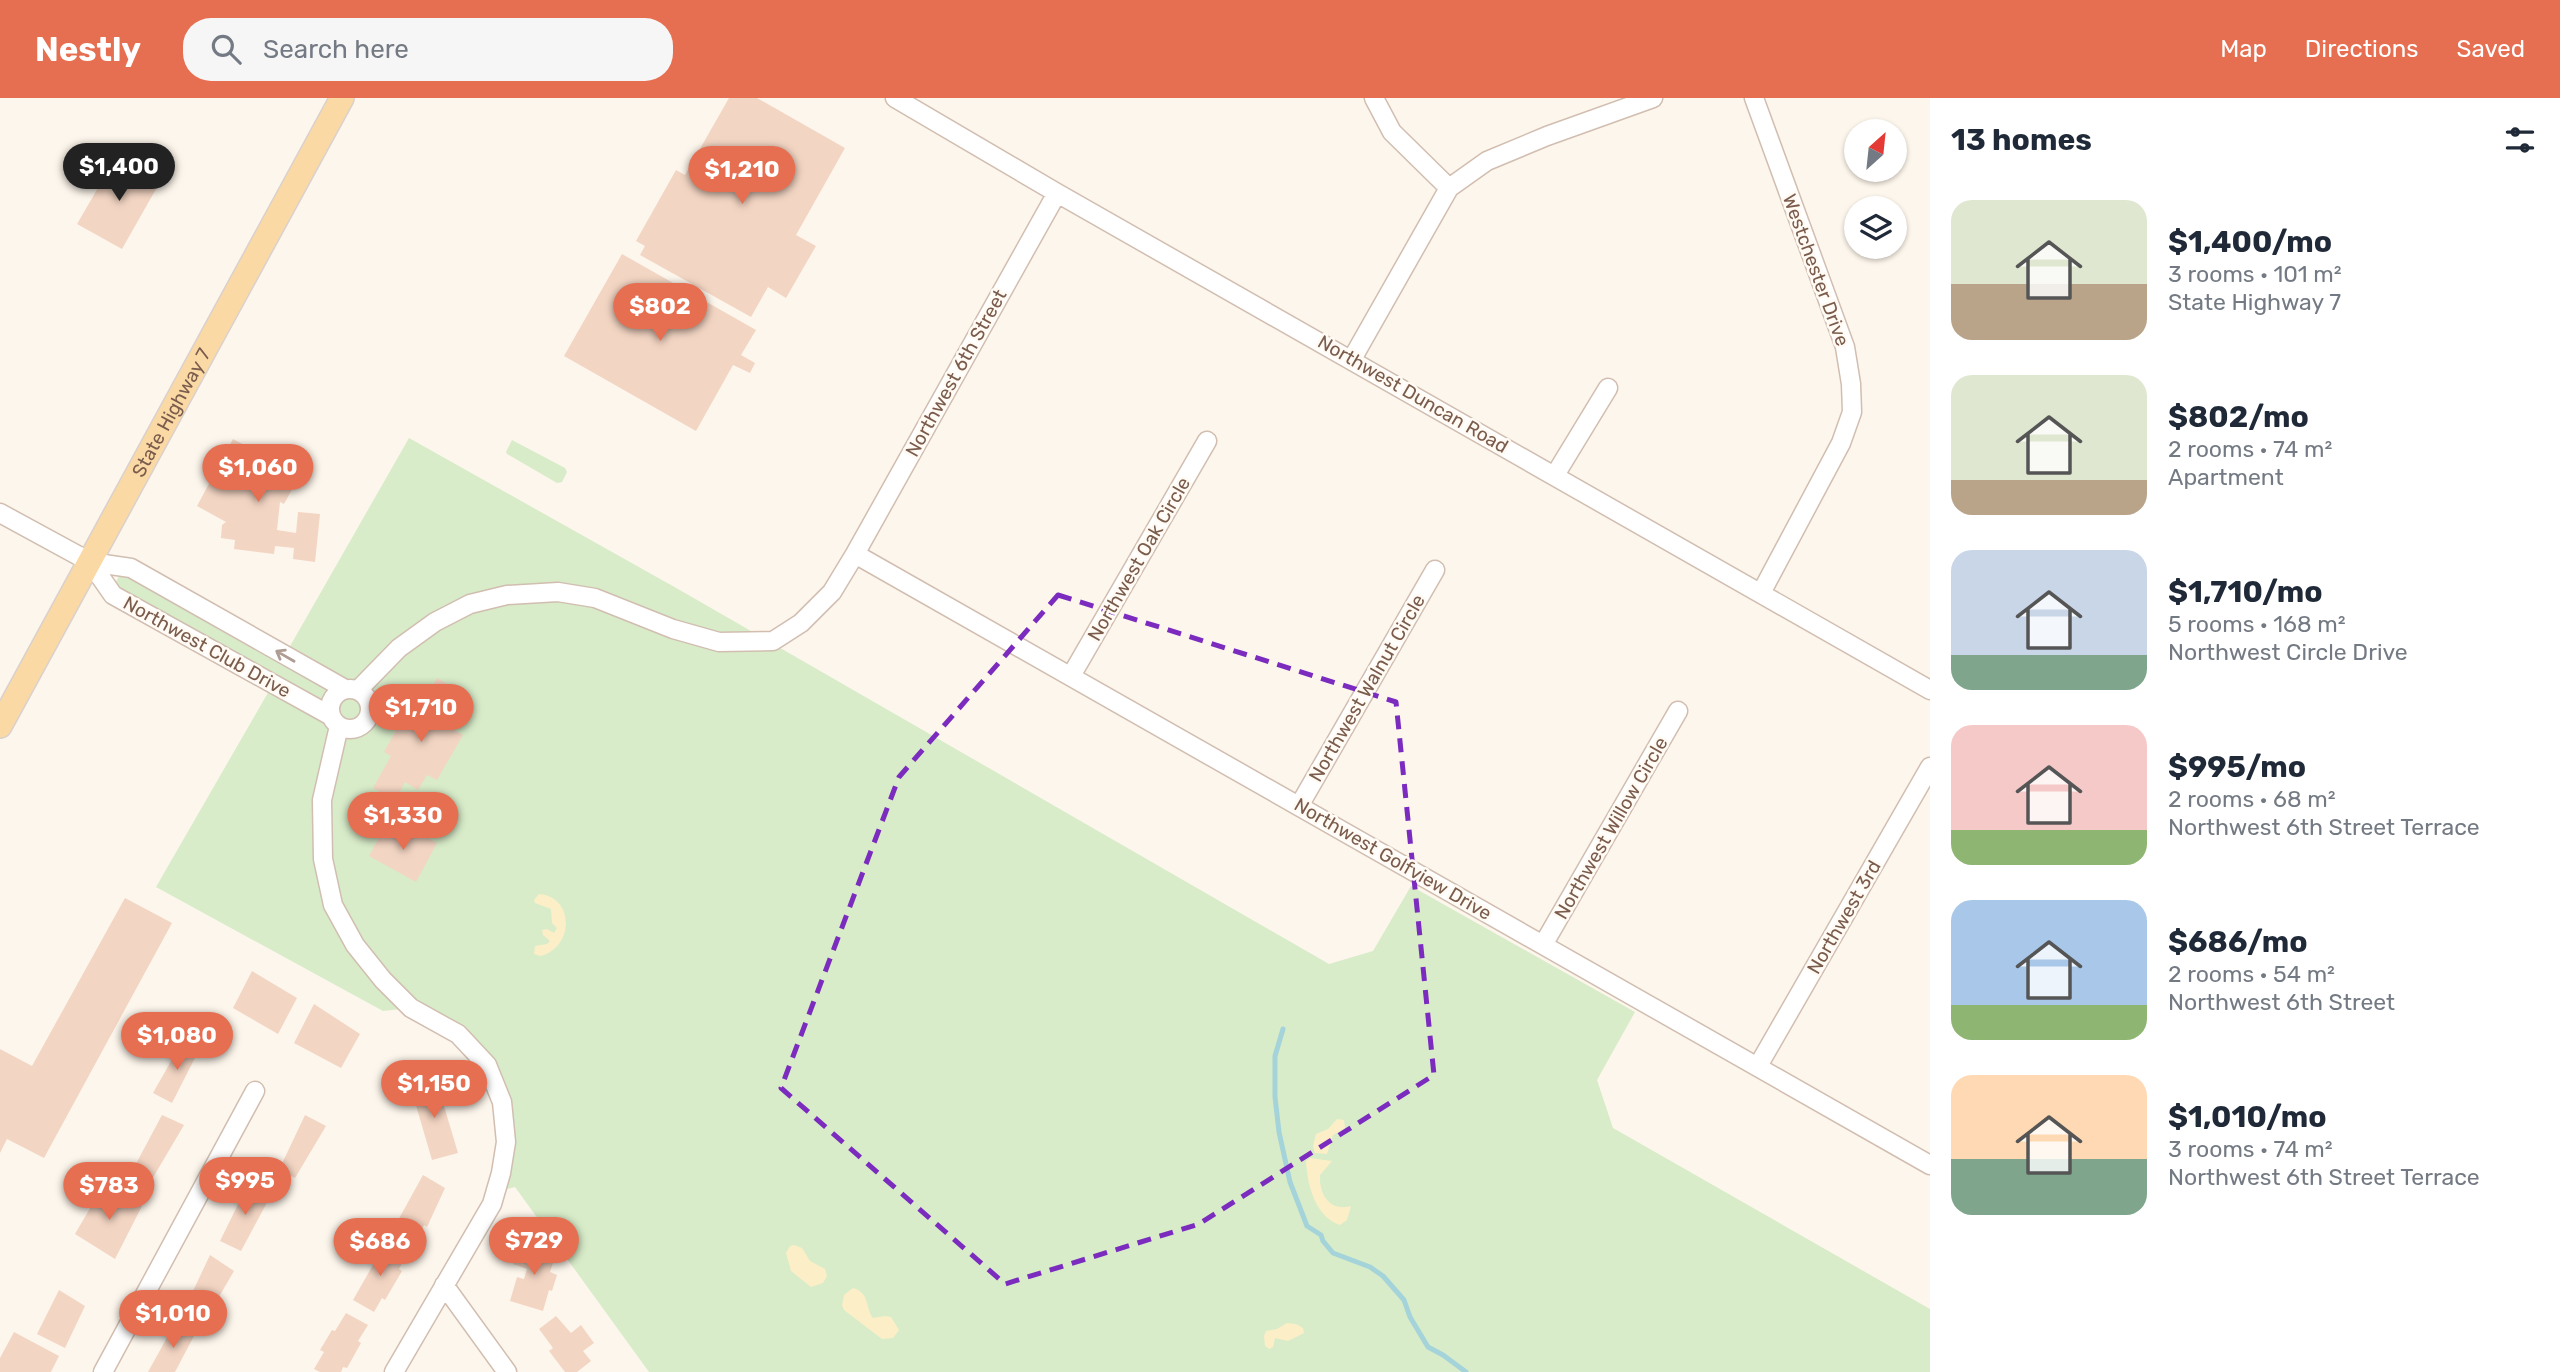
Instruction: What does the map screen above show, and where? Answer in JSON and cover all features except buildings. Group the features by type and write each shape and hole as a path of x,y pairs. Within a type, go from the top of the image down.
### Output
{"main road":[{"name":"State Highway 7","path":"0,726 342,98"}],"street":[{"name":"Northwest Duncan Road","path":"895,98 1930,690"},
{"path":"1374,98 1392,132 1449,188"},
{"path":"1352,359 1449,188 1488,161 1547,136 1653,98"},
{"name":"Westchester Drive","path":"1754,98 1846,347 1852,412 1841,443 1761,593"},
{"name":"Northwest 6th Street","path":"351,690 399,648 435,622 470,604 507,595 558,592 595,598 673,629 719,642 773,641 801,623 832,592 855,554 1057,193"},
{"path":"1555,475 1608,388"},
{"name":"Northwest Oak Circle","path":"1071,676 1207,442"},
{"path":"0,513 90,562"},
{"name":"Northwest Golfview Drive","path":"855,554 1930,1165"},
{"name":"Northwest Club Drive","path":"90,562 131,568 351,690"},
{"name":"Northwest Club Drive","path":"90,562 113,595 335,721"},
{"name":"Northwest Walnut Circle","path":"1299,806 1435,569"},
{"path":"351,690 364,694 370,706 373,723 352,730 335,721 329,709 334,697 351,690"},
{"name":"Northwest Willow Circle","path":"1543,945 1678,711"},
{"path":"335,721 322,800 323,859 333,905 355,945 383,979 411,1008 458,1034 487,1065 502,1102 506,1142 502,1173 492,1204 394,1372"},
{"name":"Northwest 3rd","path":"1758,1066 1930,767"},
{"path":"103,1372 255,1091"},
{"path":"444,1286 507,1372"}],"highlighted area":[{"path":"1058,595 1396,702 1434,1075 1199,1224 1005,1284 781,1088 899,777"}],"green space":[{"path":"409,438 678,589 1329,964 1373,951 1411,886 1635,1012 1597,1080 1613,1128 1930,1309 1930,1372 649,1372 515,1187 496,1192 506,1142 487,1065 411,1008 383,1011 156,887 273,684 106,600 124,567 285,655"},
{"path":"512,440 565,468 567,472 562,482 557,483 507,454"}],"sand":[{"path":"539,894 551,897 559,904 566,923 560,943 541,956 534,954 535,946 550,941 543,935 542,930 547,929 554,933 557,928 552,923 551,909 535,903 534,900"},
{"path":"1337,1119 1344,1120 1345,1128 1333,1135 1327,1154 1315,1153 1313,1146 1316,1134 1328,1129"},
{"path":"1310,1158 1332,1161 1320,1175 1320,1182 1324,1195 1331,1204 1351,1206 1347,1220 1340,1225 1325,1215 1314,1199 1306,1161"},
{"path":"790,1246 802,1248 810,1261 825,1269 827,1276 823,1283 811,1287 791,1271 786,1253"},
{"path":"853,1288 865,1297 873,1318 891,1317 899,1330 893,1338 882,1339 844,1310 844,1295"},
{"path":"1287,1323 1303,1328 1304,1333 1288,1341 1275,1338 1273,1347 1269,1349 1265,1346 1266,1331"}],"waterway":[{"path":"1283,1029 1275,1056 1275,1097 1279,1132 1290,1182 1307,1226 1321,1235 1333,1253 1370,1267 1383,1276 1404,1300 1410,1317 1428,1347 1466,1372"}]}
